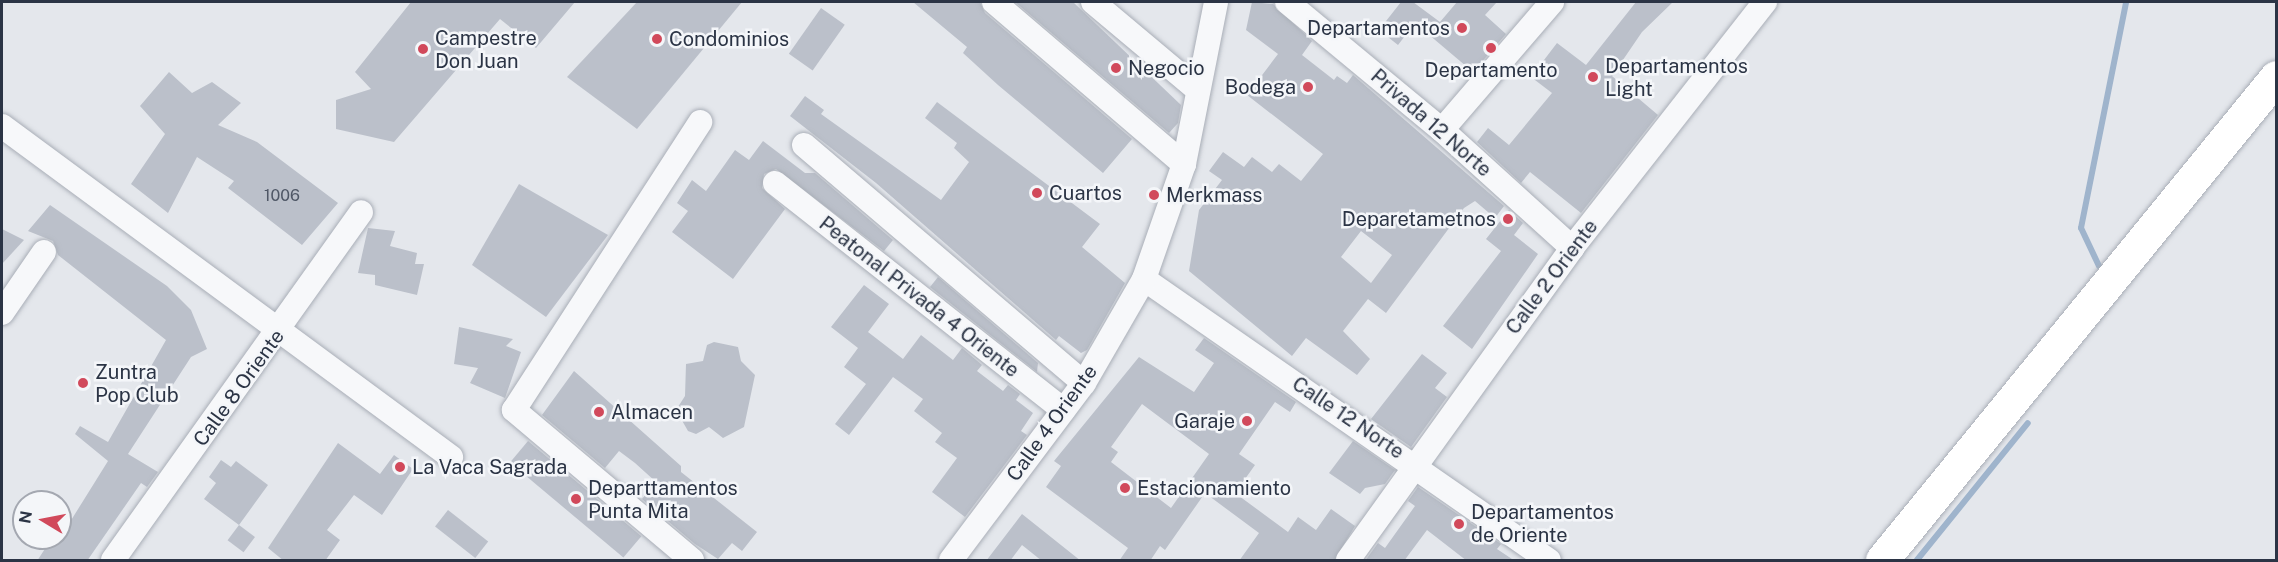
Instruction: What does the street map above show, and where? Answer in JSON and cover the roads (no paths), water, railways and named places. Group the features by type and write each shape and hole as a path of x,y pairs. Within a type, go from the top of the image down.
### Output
{"main road":[{"path":"1882,561 2277,77"}],"street":[{"path":"994,2 1184,164"},
{"path":"1093,2 1198,90"},
{"name":"Calle 4 Oriente","path":"951,561 1084,383 1144,279 1184,164 1215,2"},
{"path":"1442,130 1552,2"},
{"name":"Calle 2 Oriente","path":"1348,561 1415,463 1572,248 1765,2"},
{"name":"Privada 12 Norte","path":"1295,4 1442,130 1572,248"},
{"path":"692,561 514,410 700,122"},
{"path":"2,126 279,333 452,457"},
{"path":"804,145 1084,383"},
{"name":"Peatonal Privada 4 Oriente","path":"775,183 1064,410"},
{"name":"Calle 8 Oriente","path":"113,561 279,333 361,212"},
{"path":"2,314 44,252"},
{"name":"Calle 12 Norte","path":"1144,279 1415,463 1549,561"}],"waterway":[{"path":"2099,266 2081,228 2126,2"},
{"path":"1917,560 2028,423"}],"place":[{"name":"Departamentos","path":"1462,28"},
{"name":"Condominios","path":"657,39"},
{"name":"Departamento","path":"1491,48"},
{"name":"Campestre Don Juan","path":"423,49"},
{"name":"Negocio","path":"1116,68"},
{"name":"Departamentos Light","path":"1593,77"},
{"name":"Bodega","path":"1308,87"},
{"name":"Cuartos","path":"1037,193"},
{"name":"Merkmass","path":"1154,195"},
{"name":"Deparetametnos","path":"1508,219"},
{"name":"Zuntra Pop Club","path":"83,383"},
{"name":"Almacen","path":"599,412"},
{"name":"Garaje","path":"1247,421"},
{"name":"La Vaca Sagrada","path":"400,467"},
{"name":"Estacionamiento","path":"1125,488"},
{"name":"Departtamentos Punta Mita","path":"576,499"},
{"name":"Departamentos de Oriente","path":"1459,524"}]}
